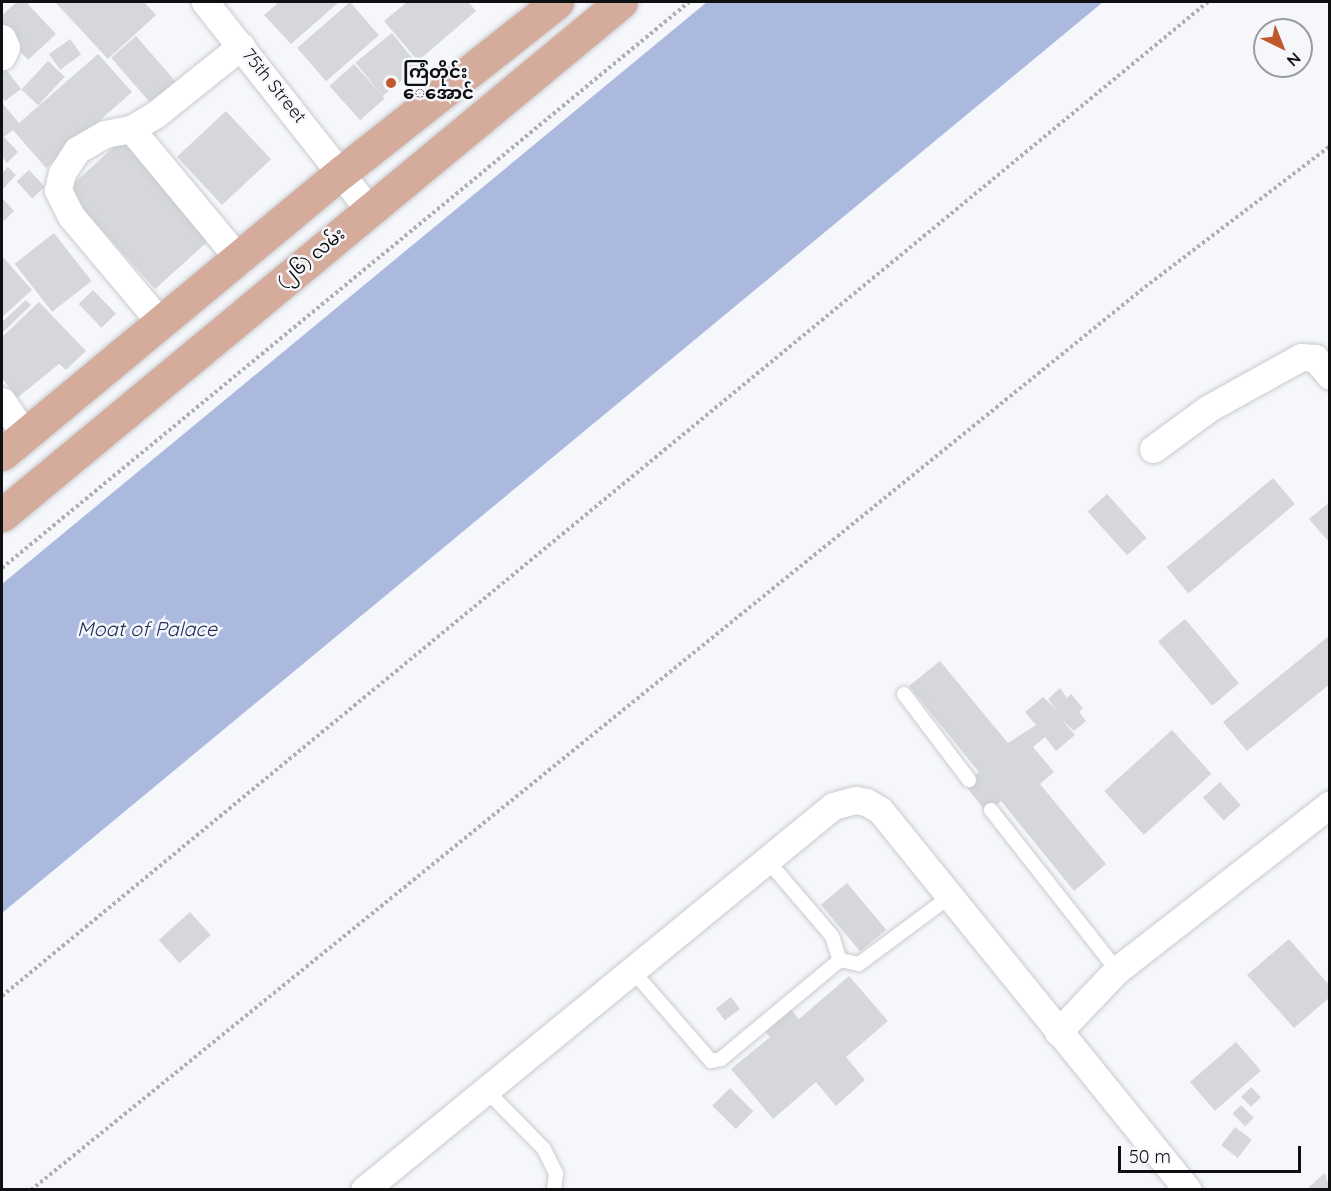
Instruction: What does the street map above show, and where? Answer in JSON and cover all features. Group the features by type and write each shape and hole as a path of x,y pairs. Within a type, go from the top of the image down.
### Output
{"main road":[{"path":"13,444 342,172 556,2"},
{"name":"(၂၆) လမ်း","path":"2,515 621,2"}],"street":[{"name":"75th Street","path":"205,2 342,172 369,210"},
{"path":"2,38 6,47 2,56"},
{"path":"160,322 71,216 58,190 62,173 77,150 105,134 131,129 193,87 241,46"},
{"path":"131,129 238,258"},
{"path":"1153,449 1209,408 1301,357 1315,358 1329,376"},
{"path":"2,401 13,444"},
{"path":"374,1186 485,1089 833,806 843,801 866,802 880,810 948,898 1188,1190"},
{"path":"1058,1032 1117,970 1329,804"}],"lane":[{"path":"904,694 969,780"},
{"path":"991,810 1077,924 1117,970"},
{"path":"767,860 832,936 840,960"},
{"path":"840,960 859,964 948,898"},
{"path":"632,970 711,1061 721,1059 840,960"},
{"path":"485,1089 544,1149 556,1174 554,1190"}],"path":[{"path":"2,568 689,2"},
{"path":"2,996 1208,2"},
{"path":"31,1190 1145,287 1329,146"}],"water":[{"name":"Moat of Palace","path":"707,2 1103,2 2,913 2,584"}],"building":[{"path":"17,2 26,2 56,34 28,60 2,31 2,15"},
{"path":"55,2 144,2 156,15 108,59"},
{"path":"279,2 338,3 291,44 264,15"},
{"path":"350,2 379,35 326,81 297,48"},
{"path":"407,2 468,2 476,11 418,61 384,21"},
{"path":"392,33 419,66 383,96 355,63"},
{"path":"136,36 181,87 156,109 111,58"},
{"path":"70,39 81,54 60,70 49,54"},
{"path":"98,54 132,92 46,168 13,130 4,137 18,152 7,163 2,157 2,103 19,123"},
{"path":"48,61 65,77 38,105 21,90"},
{"path":"2,64 21,89 5,101 2,97"},
{"path":"354,64 385,98 360,120 329,86"},
{"path":"226,111 271,159 222,205 177,157"},
{"path":"124,138 213,237 155,289 66,190"},
{"path":"8,167 16,175 2,190 2,173"},
{"path":"29,170 45,187 32,198 17,182"},
{"path":"3,199 14,211 4,221 2,218"},
{"path":"54,233 92,281 52,312 15,264"},
{"path":"2,256 32,290 2,317"},
{"path":"93,290 116,314 102,328 79,304"},
{"path":"26,300 31,305 2,333 2,322"},
{"path":"39,302 86,351 66,370 59,364 17,398 2,378 2,337"},
{"path":"1273,478 1295,504 1188,593 1167,567"},
{"path":"1107,494 1146,538 1127,555 1088,511"},
{"path":"1330,502 1330,543 1309,519"},
{"path":"1185,619 1239,683 1212,706 1158,641"},
{"path":"1330,635 1330,684 1247,751 1223,722"},
{"path":"940,661 1008,743 1036,725 1025,712 1043,697 1057,710 1048,699 1060,688 1067,698 1071,694 1083,708 1079,712 1086,721 1074,731 1062,720 1075,735 1056,751 1045,737 1033,747 1054,772 1040,784 1106,864 1074,891 1001,801 987,813 964,784 979,772 909,686"},
{"path":"1172,730 1211,774 1144,835 1104,791"},
{"path":"1220,782 1241,805 1224,820 1203,797"},
{"path":"847,883 886,930 860,952 821,905"},
{"path":"190,912 211,935 180,963 159,940"},
{"path":"1289,939 1330,986 1330,997 1294,1028 1247,975"},
{"path":"849,976 888,1021 846,1057 865,1080 836,1106 816,1082 773,1119 731,1069 770,1037 763,1029 789,1007 799,1019"},
{"path":"731,997 740,1009 725,1020 716,1008"},
{"path":"1236,1042 1261,1071 1215,1111 1190,1082"},
{"path":"1251,1087 1261,1097 1251,1107 1241,1097"},
{"path":"730,1088 753,1111 736,1129 712,1106"},
{"path":"1241,1105 1254,1118 1245,1126 1233,1113"},
{"path":"1235,1127 1252,1140 1238,1158 1221,1145"},
{"path":"1325,1173 1330,1190 1311,1190 1309,1187"}],"place":[{"name":"ကြံတိုင်း‌ ‌ေအောင်","path":"391,83"}]}
